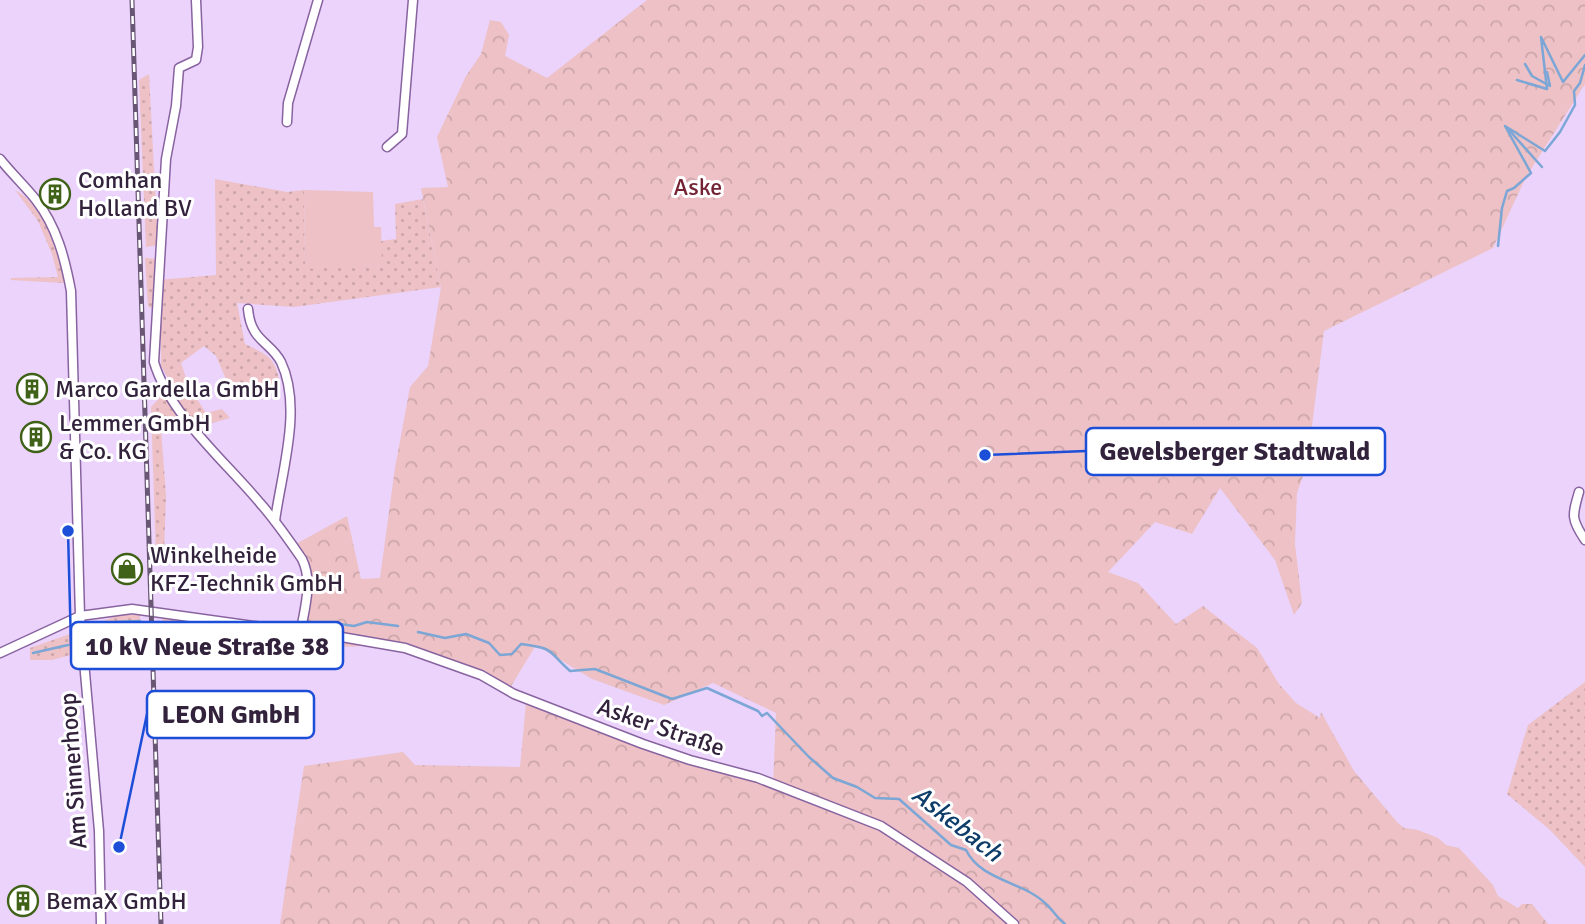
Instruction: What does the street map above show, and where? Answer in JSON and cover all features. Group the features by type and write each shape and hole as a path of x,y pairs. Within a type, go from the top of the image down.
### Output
{"street":[{"path":"196,0 196,60 179,68 176,106 166,159 154,362 164,387 216,457 260,502 307,568 307,599 301,629"},
{"path":"287,122 288,103 318,0"},
{"path":"387,147 402,134 413,0"},
{"name":"Am Sinnerhoop","path":"0,159 38,202 52,227 64,253 71,292 80,616 99,831 101,924"},
{"path":"248,309 249,322 260,341 280,360 288,382 290,414 275,522"},
{"path":"1579,492 1573,512 1574,523 1585,540"},
{"name":"Asker Straße","path":"0,653 80,616 132,609 269,628 301,629 405,648 481,675 513,694 643,744 758,778 881,826 967,882 1014,924"},
{"path":"165,652 202,655 260,651 269,628"}],"green space":[{"name":"Aske","path":"647,0 1585,0 1585,84 1526,177 1493,248 1324,331 1307,465 1297,493 1295,544 1302,603 1294,615 1275,560 1220,488 1192,534 1155,522 1108,572 1138,583 1176,624 1203,606 1257,648 1279,684 1296,703 1320,718 1321,712 1354,771 1397,822 1404,828 1418,830 1438,838 1446,845 1459,848 1493,885 1498,896 1518,908 1522,904 1532,904 1548,924 280,924 304,766 403,752 415,765 520,767 526,703 639,746 773,787 776,713 713,683 664,705 592,679 536,645 510,688 477,671 407,645 371,637 321,632 306,627 309,564 294,545 347,516 361,579 380,578 395,468 410,387 428,366 441,287 421,188 448,187 437,137 466,76 481,54 490,20 501,22 509,35 505,56 547,78"},
{"path":"149,74 158,245 146,247 139,80"},
{"path":"215,179 287,192 304,190 305,268 381,265 381,241 396,239 395,204 423,199 441,287 294,307 237,303 245,344 271,360 277,371 280,388 235,400 216,356 204,346 181,363 189,387 206,413 222,409 230,418 187,430 176,420 161,428 166,496 164,555 156,556 151,407 172,385 161,366 161,315 148,306 145,258 158,259 158,280 216,275"},
{"path":"15,190 34,206 48,231 64,283 11,280 58,277 38,221"},
{"path":"304,190 373,192 374,227 381,227 382,265 305,269"},
{"path":"162,613 368,642 366,646 202,655 165,652"},
{"path":"121,614 140,615 140,650 93,659 90,626"},
{"path":"70,634 74,654 52,660 30,660 30,648"},
{"path":"1585,682 1585,867 1550,830 1507,794 1528,725"}],"waterway":[{"path":"1517,80 1547,89 1541,37 1563,82 1585,55"},
{"path":"1525,64 1532,76 1550,86 1547,72"},
{"path":"1498,246 1502,208 1507,191 1531,173 1505,126 1545,151 1560,132 1575,105 1574,91 1580,83 1585,65"},
{"path":"1509,130 1542,167"},
{"name":"Askebach","path":"97,630 116,622 140,621"},
{"name":"Askebach","path":"158,622 255,636"},
{"name":"Askebach","path":"324,626 354,626 367,622 398,626"},
{"name":"Askebach","path":"418,632 445,638 466,634 489,643 500,655 512,654 521,644 540,647 550,652 570,671 595,669 672,699 707,688 758,711 762,716 767,713 833,778 857,787 875,798 899,799 951,845 966,850 982,868 1037,896 1065,924"},
{"name":"Askebach","path":"273,640 314,642"},
{"name":"Askebach","path":"33,653 68,645"}],"railway":[{"path":"132,0 161,924"}],"place":[{"name":"Comhan Holland BV","path":"55,194"},
{"name":"Marco Gardella GmbH","path":"32,389"},
{"name":"Lemmer GmbH & Co. KG","path":"36,437"},
{"name":"Gevelsberger Stadtwald","path":"985,455"},
{"name":"10 kV Neue Straße 38","path":"68,531"},
{"name":"Winkelheide KFZ-Technik GmbH","path":"127,569"},
{"name":"LEON GmbH","path":"119,847"},
{"name":"BemaX GmbH","path":"23,901"}]}
